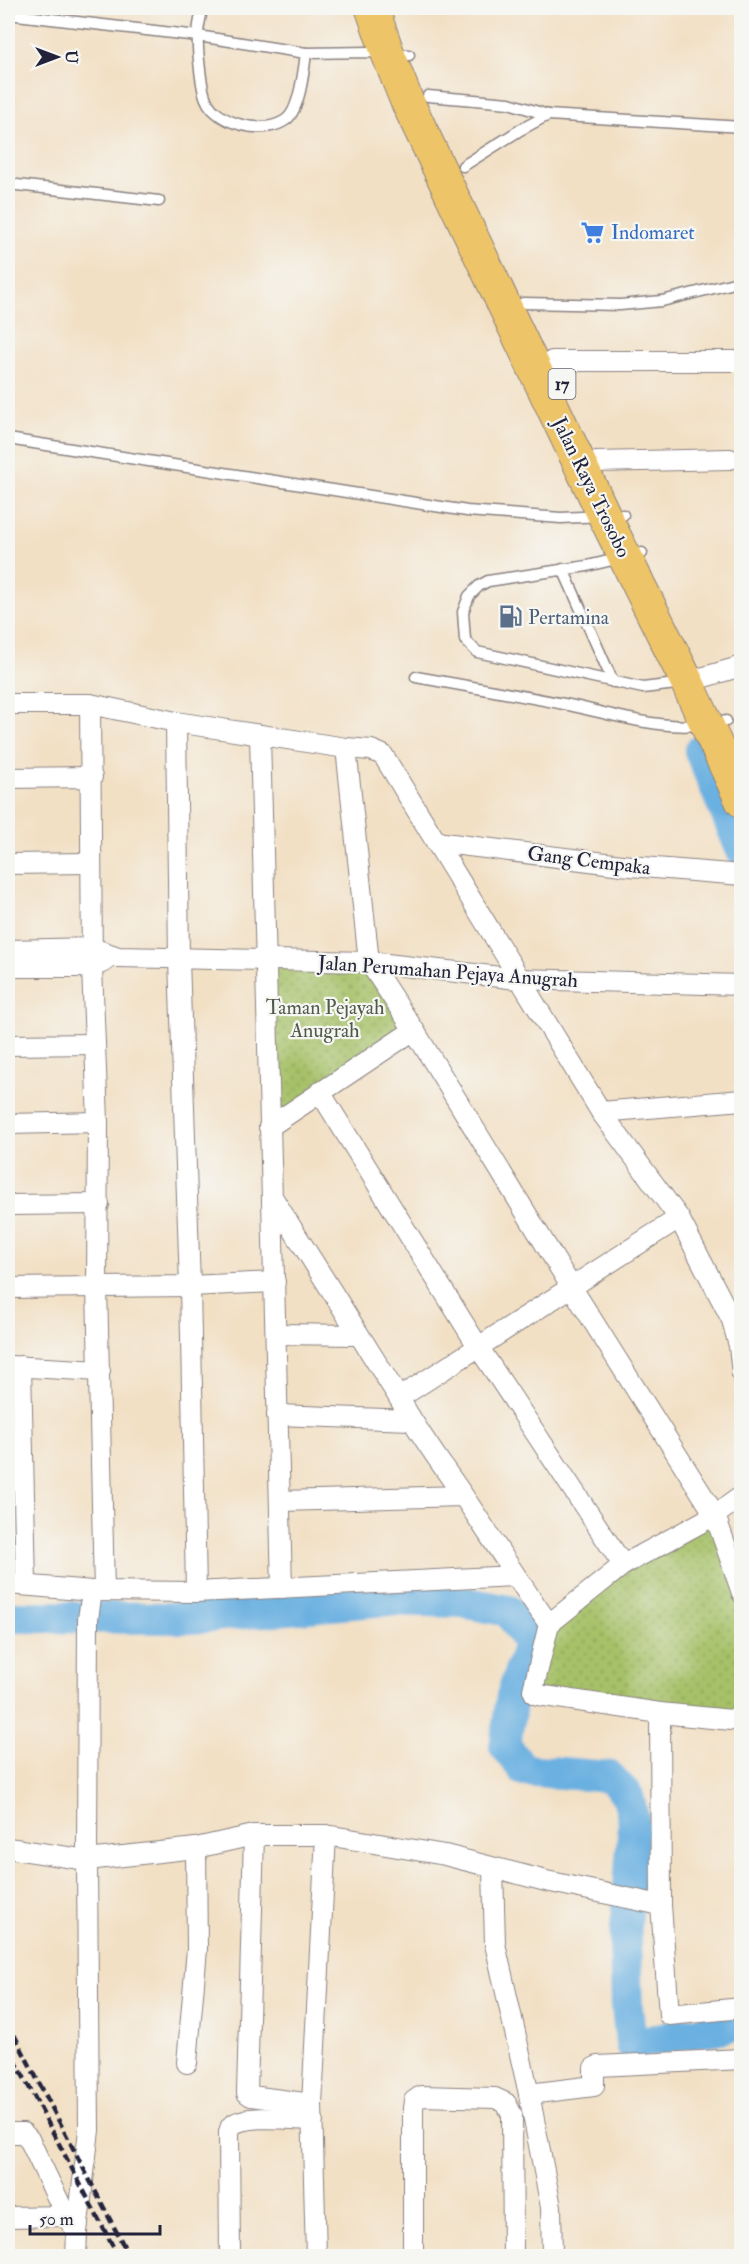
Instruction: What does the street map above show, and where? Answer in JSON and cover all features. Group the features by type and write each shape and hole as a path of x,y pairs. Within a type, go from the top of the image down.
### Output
{"highway":[{"name":"Jalan Raya Trosobo","path":"372,8 406,99 604,517 687,681 741,801"},
{"name":"Jalan Raya Trosobo","path":"393,8 389,54 428,96 463,166 596,462 604,517"},
{"name":"Jalan Raya Trosobo","path":"707,724 741,756"}],"street":[{"path":"552,362 741,362"},
{"path":"596,462 730,459"},
{"path":"687,681 741,666"},
{"path":"8,704 90,704 260,736 378,751 385,757 601,1112 679,1218 732,1320 739,1346 741,1374"},
{"path":"76,2256 72,2224 89,2130 87,1860 100,1371 90,704"},
{"path":"176,722 179,959 190,1286 196,1592"},
{"path":"260,736 282,1588"},
{"path":"346,748 369,962 414,1030 572,1288 716,1515 741,1593"},
{"path":"8,778 92,777"},
{"name":"Gang Cempaka","path":"436,842 630,866 741,875"},
{"path":"8,864 91,864"},
{"path":"8,950 92,957"},
{"path":"8,967 92,957"},
{"name":"Jalan Perumahan Pejaya Anugrah","path":"92,957 266,962 369,962 518,979 741,985"},
{"path":"269,1127 414,1030"},
{"path":"8,1045 94,1044"},
{"path":"320,1092 479,1348 623,1565"},
{"path":"601,1112 741,1100"},
{"path":"8,1124 98,1122"},
{"path":"272,1196 411,1420 514,1576 549,1624"},
{"path":"8,1205 99,1204"},
{"path":"399,1398 679,1218"},
{"path":"8,1288 190,1286 275,1282"},
{"path":"276,1334 358,1335"},
{"path":"100,1371 14,1366 17,1584 94,1602 196,1592 514,1576"},
{"path":"277,1415 411,1420"},
{"path":"281,1501 463,1496"},
{"path":"741,1496 716,1515 623,1565 549,1624 533,1690 535,1694 660,1713 741,1721"},
{"path":"660,1713 657,1904 669,2015 741,2008"},
{"path":"8,1848 87,1860 196,1848 254,1835 326,1835 445,1855 546,1881 657,1904"},
{"path":"254,1835 247,2093 313,2112"},
{"path":"316,2256 313,2112 326,1835"},
{"path":"188,2063 197,1949 196,1848"},
{"path":"493,1868 495,1944 529,2094 551,2207 552,2256"},
{"path":"529,2094 594,2086 594,2068 598,2066 741,2059"},
{"path":"413,2256 413,2108 414,2101 421,2096 495,2098 503,2100 509,2106 512,2115 514,2168 513,2256"},
{"path":"230,2256 229,2132 231,2126 242,2120 313,2112"},
{"path":"8,2133 23,2133 29,2139 72,2224"},
{"path":"8,2217 72,2224"}],"lane":[{"path":"202,8 198,36 203,92 206,101 219,116 245,125 268,127 288,118 303,80 306,53"},
{"path":"8,14 198,36 306,53 389,54"},
{"path":"428,96 509,103 548,115 741,127"},
{"path":"463,166 548,115"},
{"path":"8,184 159,201"},
{"path":"523,303 620,305 662,301 741,281"},
{"path":"8,439 467,512 561,518 604,517"},
{"path":"624,557 587,566 488,581 479,586 466,603 463,625 465,640 477,652 643,688 687,681"},
{"path":"563,569 613,682"},
{"path":"416,677 672,726 707,724"}],"green space":[{"name":"Taman Pejayah Anugrah","path":"266,961 369,962 414,1030 269,1127"},
{"path":"714,1520 730,1561 741,1607 741,1718 534,1691 552,1624 628,1570"}],"waterway":[{"path":"700,751 742,851"},
{"path":"8,1617 190,1618 385,1600 462,1602 509,1611 529,1644 512,1696 505,1746 524,1770 610,1777 628,1796 634,1822 625,1939 627,2007 631,2044 742,2024"}],"railway":[{"path":"8,2023 129,2256"},
{"path":"8,2047 118,2256"}],"place":[{"name":"Indomaret","path":"593,232"},
{"name":"Pertamina","path":"510,617"}]}
